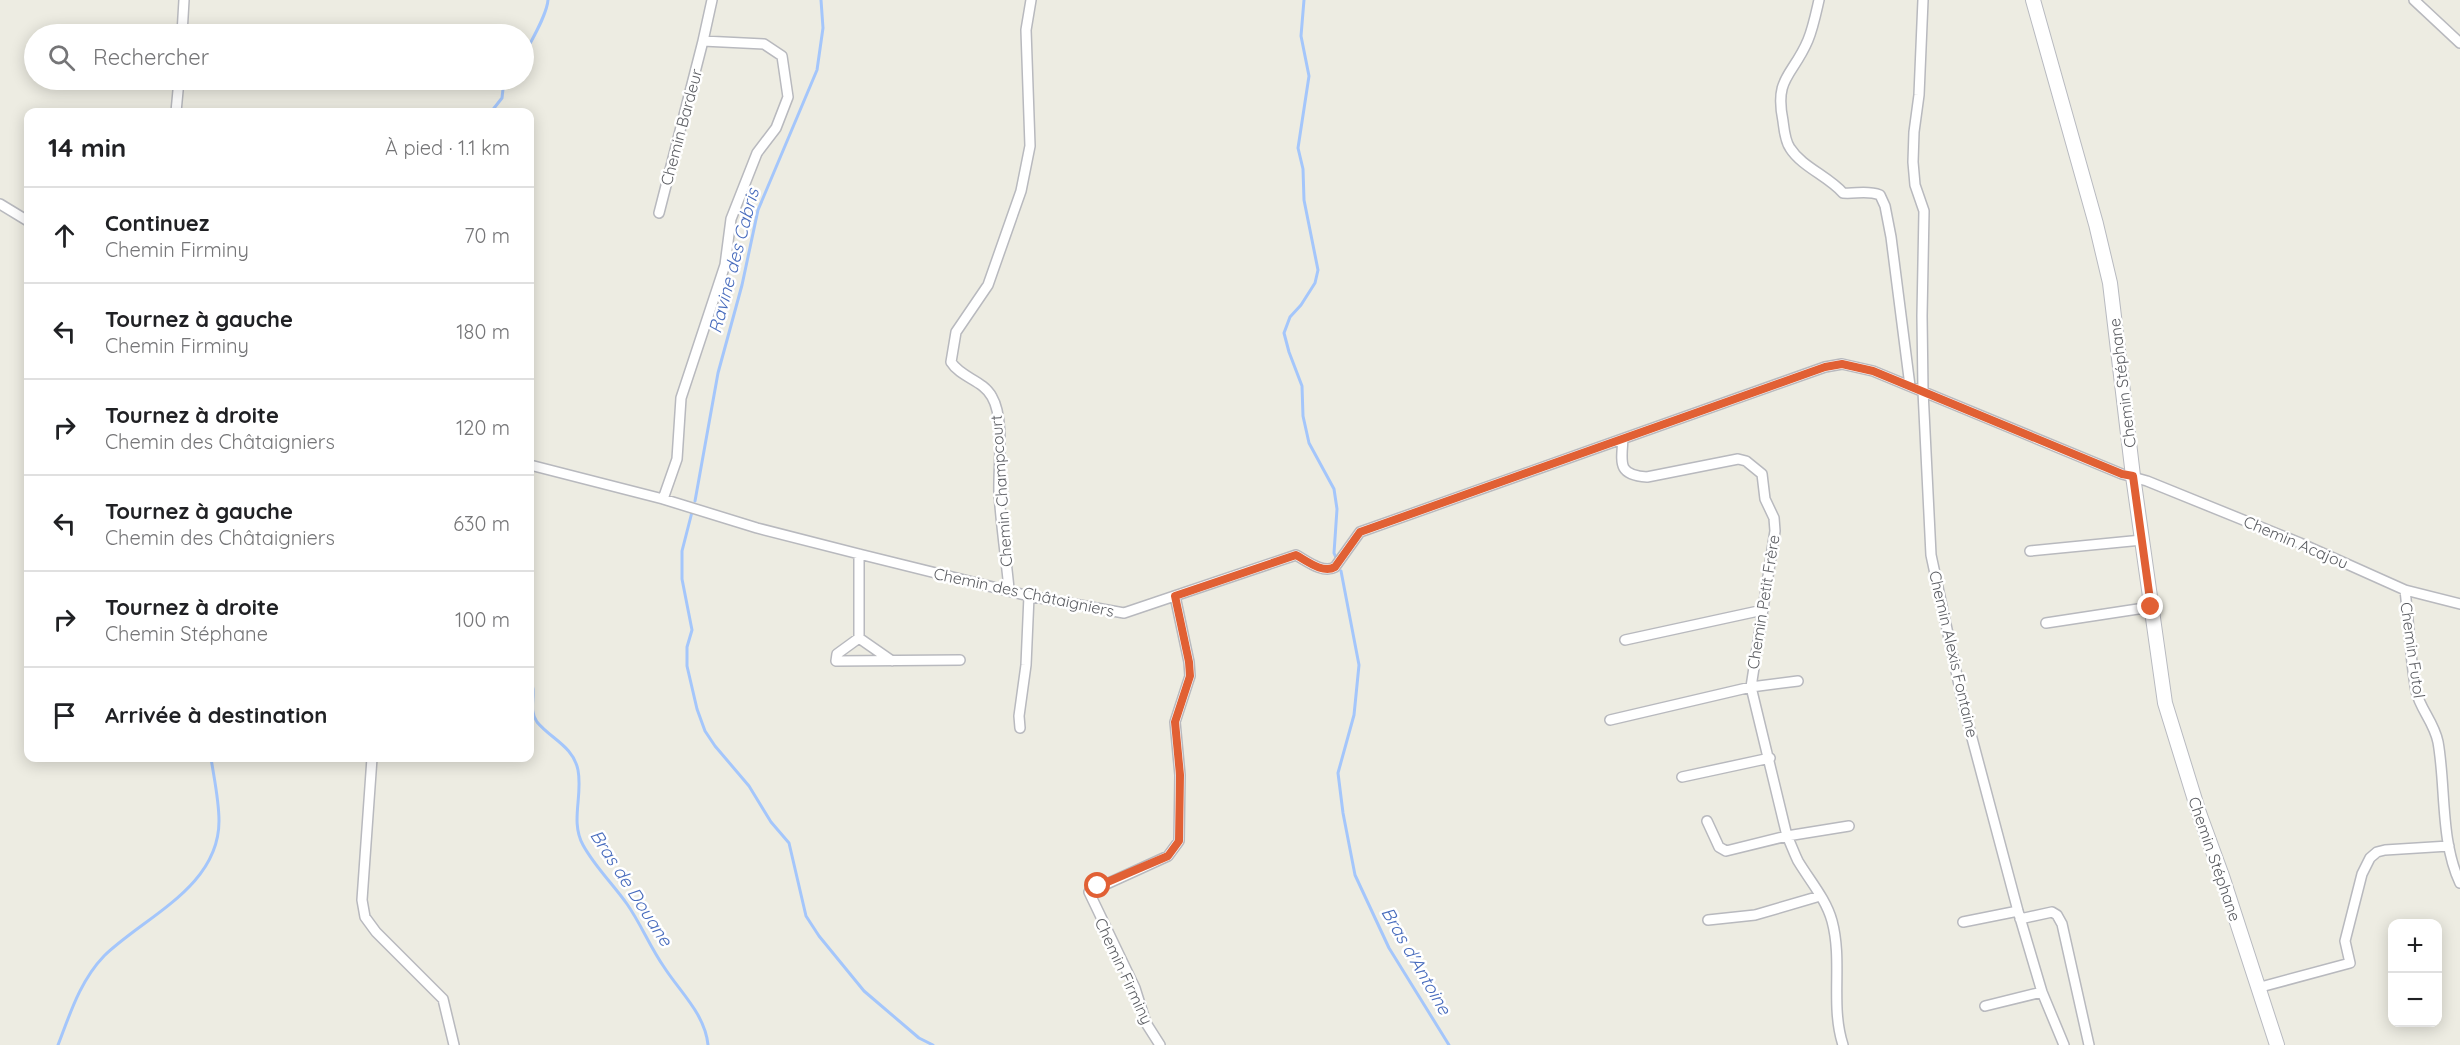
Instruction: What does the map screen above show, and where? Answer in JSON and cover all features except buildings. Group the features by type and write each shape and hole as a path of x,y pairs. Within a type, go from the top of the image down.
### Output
{"main road":[{"name":"Chemin Stéphane","path":"2033,0 2096,224 2110,283 2133,476 2165,703 2173,734 2277,1045"}],"street":[{"path":"183,24 184,0"},
{"name":"Chemin Bardeur","path":"659,213 712,0"},
{"name":"Chemin Champcourt","path":"1009,589 999,493 998,417 992,397 981,386 957,372 951,362 956,332 988,285 1022,191 1030,146 1026,30 1031,0"},
{"path":"1819,0 1809,39 1799,58 1787,73 1780,91 1785,134 1789,147 1801,160 1835,183 1843,193 1856,194 1869,191 1880,195 1885,206 1891,237 1910,386"},
{"name":"Chemin Alexis Fontaine","path":"1923,0 1919,95 1912,162 1915,185 1924,211 1923,391 1931,555 1964,708 2019,915 2042,992 2064,1045"},
{"path":"2414,0 2460,43"},
{"path":"663,499 677,459 681,398 725,266 731,219 757,153 776,128 788,97 782,56 764,44 703,41"},
{"path":"176,108 178,90"},
{"path":"0,204 24,219"},
{"name":"Chemin des Châtaigniers","path":"534,466 663,499 757,528 859,554 1009,589 1029,596 1124,614 1296,555 1316,567 1330,570 1335,567 1360,532 1825,367 1842,364 1873,371 2122,474 2133,476"},
{"name":"Chemin Petit Frère","path":"1623,439 1621,463 1626,473 1636,476 1647,477 1738,459 1746,461 1762,474 1765,499 1774,518 1775,531 1750,687 1770,758 1787,836 1832,923 1835,943 1837,1022 1843,1045"},
{"name":"Chemin Acajou","path":"2133,476 2300,543 2405,590 2460,604"},
{"path":"2030,551 2142,540"},
{"path":"859,554 860,638"},
{"name":"Chemin Futol","path":"2405,590 2416,693 2423,710 2429,716 2437,740 2449,846 2460,883"},
{"path":"1020,728 1019,716 1028,642 1029,596"},
{"name":"Chemin Firminy","path":"1160,1045 1146,1023 1135,988 1089,892 1168,856 1179,841 1180,775 1175,722 1190,676 1175,596"},
{"path":"2046,623 2151,607"},
{"path":"1625,640 1762,610"},
{"path":"860,638 837,654 836,662 960,660"},
{"path":"860,638 892,661"},
{"path":"1610,720 1750,687 1798,681"},
{"path":"1682,777 1770,758"},
{"path":"372,762 362,900 365,916 376,932 443,999 454,1045"},
{"path":"1707,820 1719,847 1726,851 1787,836 1849,826"},
{"path":"2257,988 2350,963 2345,941 2362,874 2370,858 2377,852 2449,846"},
{"path":"1708,920 1755,915 1820,896"},
{"path":"1963,922 2052,912 2057,915 2062,924 2089,1045"},
{"path":"1985,1006 2042,992"}],"waterway":[{"name":"Bras de Douane","path":"534,36 548,0"},
{"name":"Ravine des Cabris","path":"695,501 718,373 742,285 758,210 817,70 823,28 821,0"},
{"name":"Bras d'Antoine","path":"1304,0 1301,36 1309,76 1298,148 1303,169 1304,200 1318,270 1315,283 1290,317 1284,333 1302,386 1303,416 1309,443 1334,489 1337,509 1334,553 1337,560"},
{"name":"Bras de Douane","path":"494,108 502,98 503,90"},
{"name":"Ravine des Cabris","path":"692,512 682,551 682,579 692,630 687,647 687,666 697,709 705,731 749,786 771,822 789,843 806,916 819,936 864,991 919,1038 933,1045"},
{"name":"Bras d'Antoine","path":"1341,571 1359,665 1354,715 1338,773 1355,875 1389,948 1449,1045"},
{"name":"Bras de Douane","path":"534,717 567,749 575,762 579,780 577,827 583,845 627,904 659,959 697,1013 708,1045"},
{"path":"58,1045 76,998 88,976 104,956 176,899 207,864 216,844 219,821 212,762"}],"route":[{"path":"1098,886 1168,856 1179,841 1180,775 1175,722 1190,676 1175,596 1296,555 1316,567 1330,570 1335,567 1360,532 1825,367 1842,364 1873,371 2122,474 2133,476 2151,607"}]}
